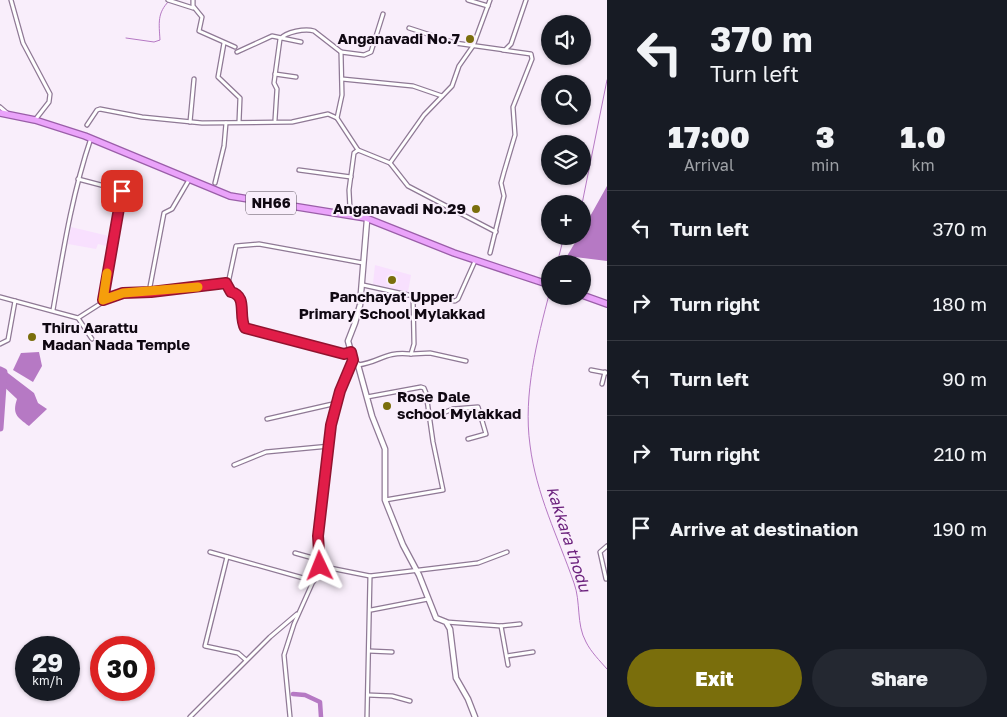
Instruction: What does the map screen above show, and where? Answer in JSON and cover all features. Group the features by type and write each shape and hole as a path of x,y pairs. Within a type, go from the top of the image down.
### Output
{"highway":[{"name":"NH66","path":"0,113 35,120 91,138 230,196 366,218 367,220 383,224 541,282"},
{"path":"591,299 607,304"}],"main road":[{"path":"367,220 363,285 358,316 348,340 353,360 358,365 385,450 385,500 403,545 417,570 436,618 446,622 452,634 456,678 468,699 475,717"}],"street":[{"path":"11,0 22,43 50,94 49,102 35,120"},
{"path":"168,0 194,8 202,16 200,31 224,43 235,46"},
{"path":"193,0 194,8"},
{"path":"468,0 488,6"},
{"path":"390,163 424,115 452,86 459,66 473,46 490,0"},
{"path":"503,50 511,44 526,0"},
{"path":"275,120 277,89 274,83 280,39 284,34 313,30 340,52 364,55 371,52 384,14"},
{"path":"409,28 454,43 531,54 532,59 513,108 515,135 502,178 504,196 490,253"},
{"path":"237,52 272,36 301,42"},
{"path":"224,43 218,76 240,98 239,122"},
{"path":"336,118 342,99 340,52"},
{"path":"275,74 296,78"},
{"path":"342,78 413,86 442,96"},
{"path":"190,122 194,79"},
{"path":"0,107 8,114"},
{"path":"87,125 97,110 100,109 142,117 190,122 226,123 305,120 323,113 336,118 358,150 390,163 408,186 496,232"},
{"path":"215,183 222,156 226,123"},
{"path":"54,310 78,179 91,138"},
{"path":"350,209 354,154 358,150"},
{"path":"299,170 351,177"},
{"path":"78,179 123,192 103,300"},
{"path":"149,292 164,213 172,209 189,180"},
{"path":"78,318 103,300 123,293 149,292 226,283 229,280 236,246 259,244 363,263"},
{"path":"363,285 413,296 457,300 475,259"},
{"path":"226,283 231,292 238,294 241,298 241,316 245,328 344,354 351,352"},
{"path":"411,354 414,344 413,296"},
{"path":"0,298 54,310 78,318 92,339"},
{"path":"0,344 8,340 15,301"},
{"path":"358,365 372,363 376,358 387,355 430,353 466,361"},
{"path":"290,717 284,655 298,613 320,566 318,536 330,446 337,403 353,360"},
{"path":"591,370 606,372 602,384"},
{"path":"367,397 424,388 443,491 385,500"},
{"path":"267,419 337,403"},
{"path":"430,418 453,409 478,407 486,434 468,439"},
{"path":"234,465 266,452 330,446"},
{"path":"606,579 600,552 607,546"},
{"path":"210,552 314,582"},
{"path":"320,566 370,576 478,563 507,552"},
{"path":"295,553 320,560"},
{"path":"227,557 205,646 238,653 246,660"},
{"path":"367,717 371,610 370,576"},
{"path":"371,610 428,599"},
{"path":"190,717 246,660 298,613"},
{"path":"446,622 502,626 520,624"},
{"path":"502,626 508,664"},
{"path":"369,650 392,652"},
{"path":"507,656 533,652"},
{"path":"368,695 392,696 410,701"}],"shaded area":[{"path":"607,186 607,261 591,259 591,255 568,255 574,245 591,245 591,215"},
{"path":"71,227 113,237 111,247 98,244 96,249 68,244"},
{"name":"Panchayat Upper Primary School Mylakkad","path":"375,265 411,275 408,292 373,284"},
{"path":"39,352 42,366 33,382 13,370 21,353"},
{"path":"0,367 34,393 38,403 47,409 29,426 15,412 17,399 0,383"}],"waterway":[{"path":"126,38 154,42 160,40 159,23 161,14 169,1"},
{"name":"kakkara thodu","path":"584,195 607,80"},
{"name":"kakkara thodu","path":"559,255 562,245"},
{"name":"kakkara thodu","path":"546,305 532,368 528,407 528,426 533,463 542,498 576,590 583,635 590,649 607,669"},
{"path":"0,370 4,372 0,428"},
{"path":"293,694 305,695 320,702 321,717"}],"slow traffic":[{"path":"107,273 103,300 123,293 198,287"}],"place":[{"name":"Anganavadi No.7","path":"470,39"},
{"name":"Anganavadi No.29","path":"476,209"},
{"name":"Panchayat Upper Primary School Mylakkad","path":"392,280"},
{"name":"Thiru Aarattu Madan Nada Temple","path":"32,337"},
{"name":"Rose Dale school Mylakkad","path":"387,406"}],"route":[{"path":"122,191 123,194 103,300 123,293 151,292 226,283 227,288 231,292 238,294 241,298 242,324 245,328 277,338 344,354 351,352 353,360 346,373 331,425 328,473 318,536 320,566"}]}
